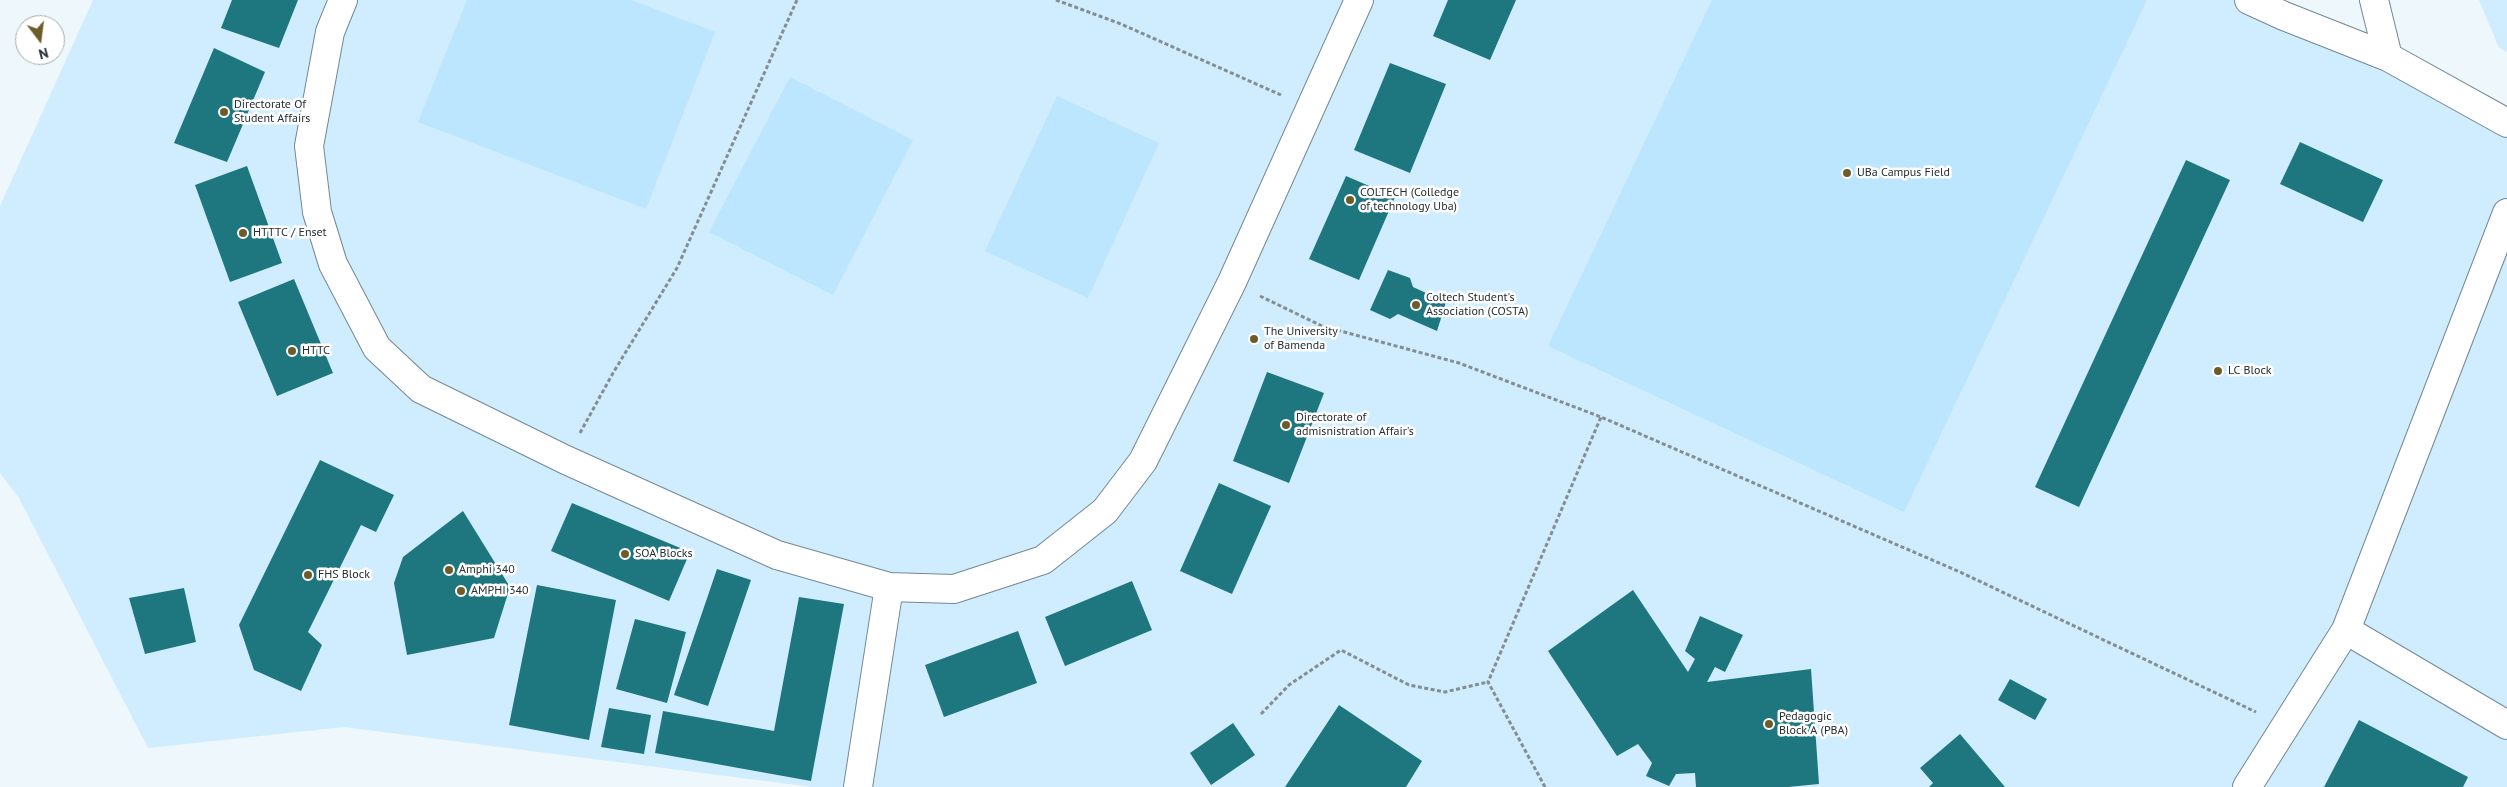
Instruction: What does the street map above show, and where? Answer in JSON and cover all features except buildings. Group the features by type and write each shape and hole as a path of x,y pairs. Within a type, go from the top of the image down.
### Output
{"street":[{"path":"343,0 330,32 309,146 317,212 333,264 377,348 421,388 566,460 777,555 890,587 954,589 1043,560 1105,512 1143,461 1232,282 1360,0"},
{"path":"2249,0 2288,8 2388,57 2507,123"},
{"path":"2374,0 2388,57"},
{"path":"2247,787 2346,630 2507,213"},
{"path":"858,787 890,587"},
{"path":"2346,630 2507,725"}],"path":[{"path":"566,460 613,373 677,268 797,0"},
{"path":"1056,0 1121,24 1311,108"},
{"path":"1232,282 1322,326 1459,363 1601,417 1960,572 2286,726"},
{"path":"1488,682 1601,417"},
{"path":"1261,714 1289,685 1341,650 1409,685 1446,692 1488,682"},
{"path":"1488,682 1545,787"}],"shaded area":[{"name":"The University of Bamenda","path":"93,0 2248,0 2507,125 2507,787 812,787 344,727 148,748 19,498 0,473 0,206"},
{"path":"467,0 631,0 715,32 646,209 418,122"},
{"name":"UBa Campus Field","path":"1712,0 2147,0 1904,512 1548,346"},
{"path":"2479,0 2507,0 2507,52 2499,48"},
{"path":"790,77 913,140 833,295 709,232"},
{"path":"1057,96 1159,143 1088,298 985,251"}],"place":[{"name":"Directorate Of Student Affairs","path":"224,112"},
{"name":"UBa Campus Field","path":"1847,173"},
{"name":"COLTECH (Colledge of technology Uba)","path":"1350,200"},
{"name":"HTTTC / Enset","path":"243,233"},
{"name":"Coltech Student's Association (COSTA)","path":"1416,305"},
{"name":"The University of Bamenda","path":"1254,339"},
{"name":"HTTC","path":"292,351"},
{"name":"LC Block","path":"2218,371"},
{"name":"Directorate of admisnistration Affair's","path":"1286,425"},
{"name":"SOA Blocks","path":"625,554"},
{"name":"Amphi 340","path":"449,570"},
{"name":"FHS Block","path":"308,575"},
{"name":"AMPHI 340","path":"461,591"},
{"name":"Pedagogic Block A (PBA)","path":"1769,724"}]}
